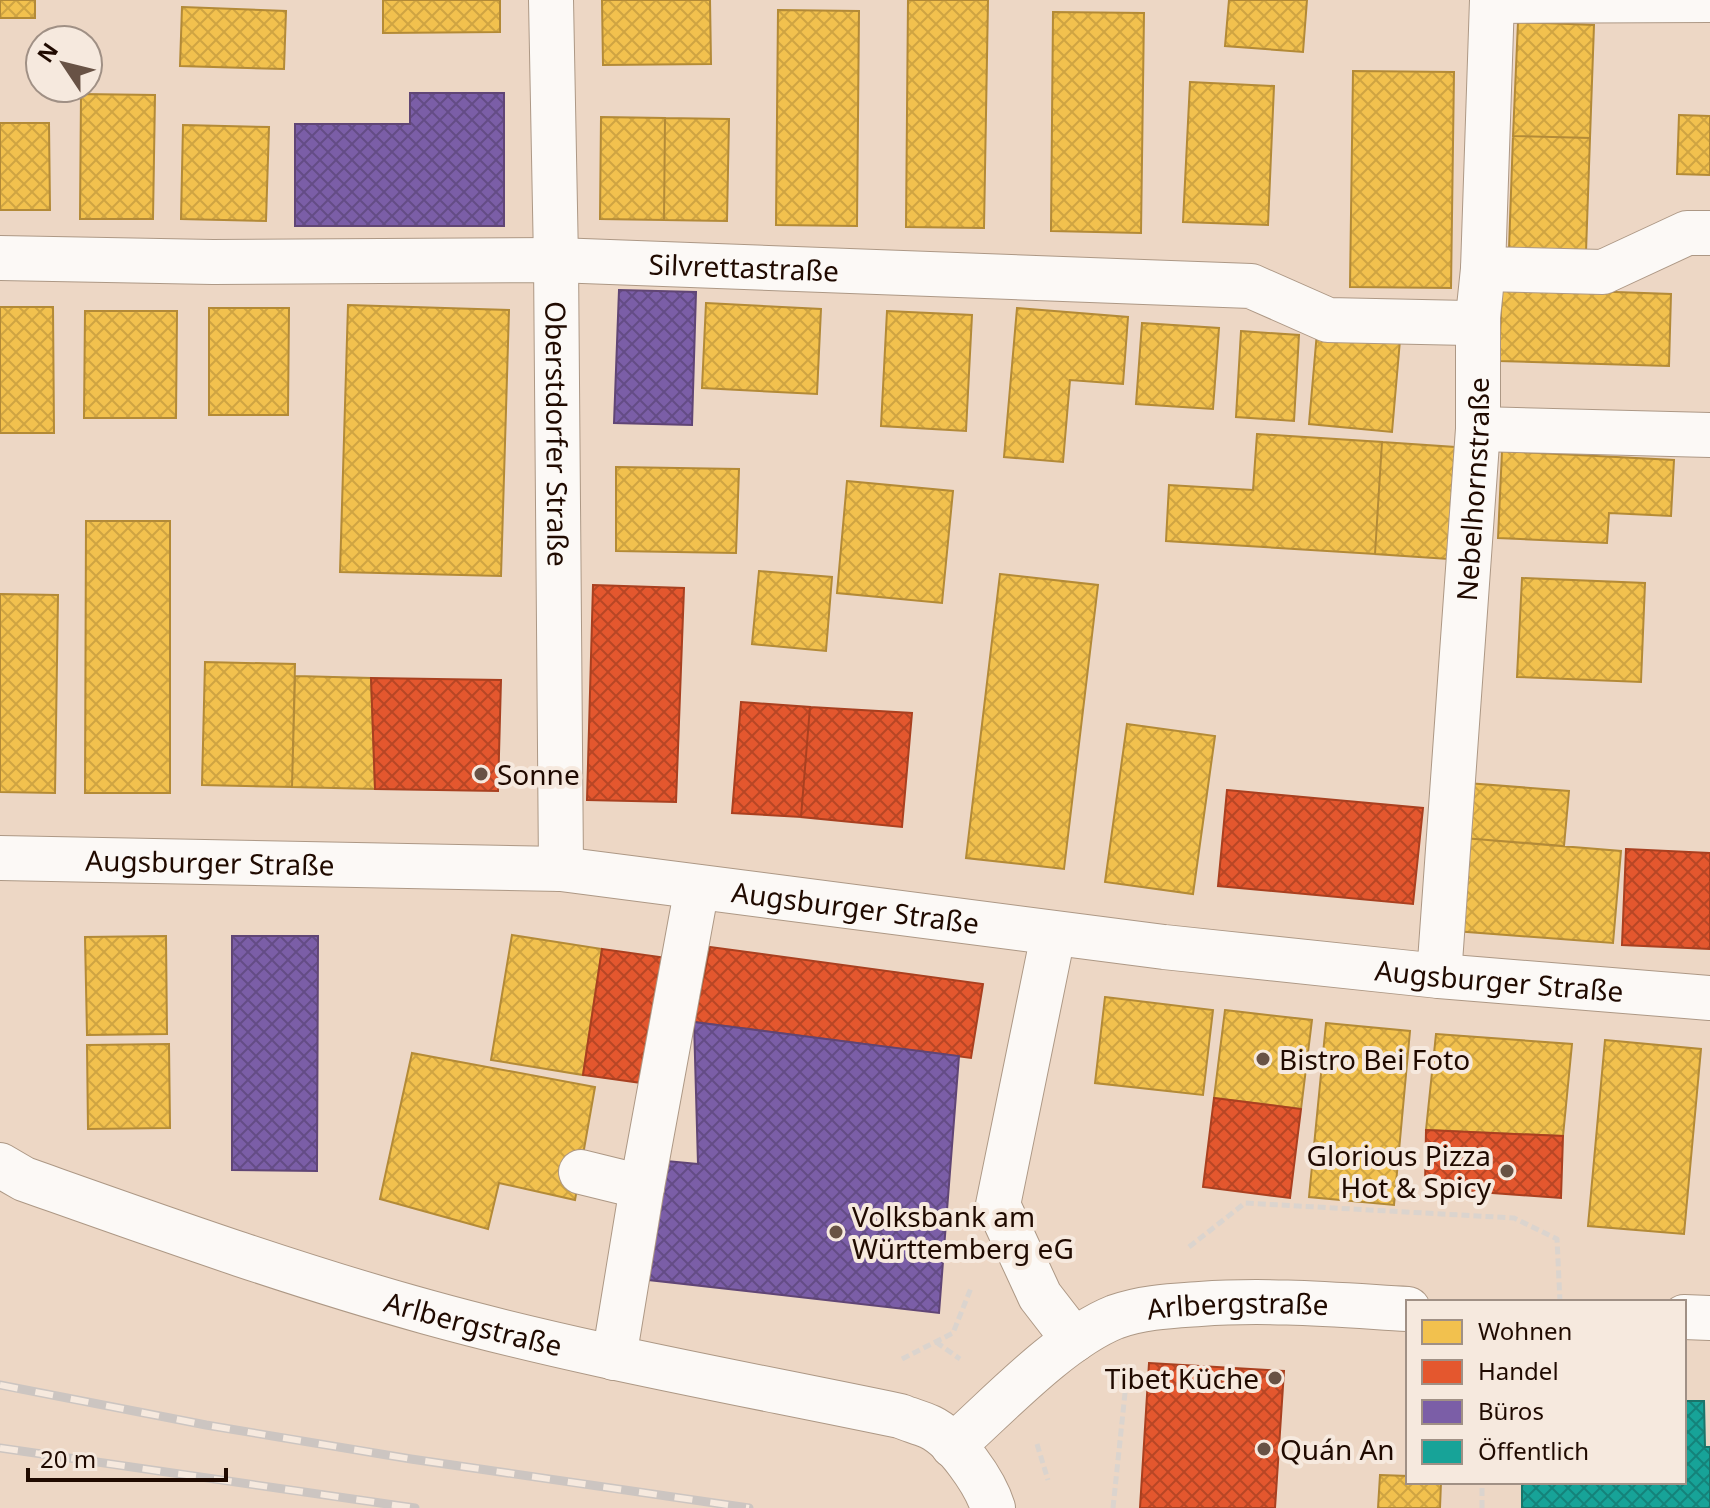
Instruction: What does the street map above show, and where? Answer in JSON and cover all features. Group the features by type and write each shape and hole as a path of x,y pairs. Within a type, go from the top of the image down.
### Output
{"street":[{"name":"Oberstdorfer Straße","path":"551,0 561,869"},
{"path":"1492,1 1710,0"},
{"name":"Nebelhornstraße","path":"1439,976 1478,429 1478,317 1483,269 1492,1"},
{"path":"1483,269 1603,272 1687,233 1710,233"},
{"name":"Silvrettastraße","path":"0,258 213,262 556,260 1251,286 1328,320 1468,323 1478,317"},
{"path":"1478,429 1710,435"},
{"name":"Augsburger Straße","path":"0,858 561,869 1053,935 1439,976 1710,998"},
{"path":"614,1358 697,887"},
{"path":"1053,935 998,1205 1040,1296 1074,1340"},
{"name":"Arlbergstraße","path":"0,1165 24,1179 235,1252 426,1312 614,1358 900,1416 933,1428 953,1446 975,1472 993,1508"},
{"path":"581,1172 642,1187"},
{"name":"Arlbergstraße","path":"953,1446 1035,1371 1074,1340 1114,1318 1151,1307 1255,1300 1406,1309"},
{"path":"1686,1317 1710,1318"}],"path":[{"path":"1186,1249 1245,1203 1514,1218 1557,1239 1560,1300"},
{"path":"1482,1484 1482,1508"}],"building: Wohnen":[{"path":"0,0 35,0 35,18 0,18"},
{"path":"383,0 500,0 500,32 383,33"},
{"path":"602,0 710,0 711,64 603,65"},
{"path":"908,0 988,0 984,228 906,227"},
{"path":"1229,0 1307,0 1303,52 1225,46"},
{"path":"182,7 286,11 284,69 180,66"},
{"path":"778,10 859,11 857,226 776,225"},
{"path":"1053,12 1144,13 1141,233 1051,231"},
{"path":"1518,22 1594,25 1590,138 1513,136"},
{"path":"1353,71 1454,72 1451,288 1350,287"},
{"path":"1190,82 1274,86 1268,225 1183,222"},
{"path":"104,94 155,95 153,219 80,219 81,104 104,104"},
{"path":"1679,115 1710,116 1710,175 1677,174"},
{"path":"601,117 665,118 664,220 600,219"},
{"path":"665,118 729,119 727,221 664,220"},
{"path":"0,123 49,123 50,210 0,210"},
{"path":"183,125 269,127 266,221 181,219"},
{"path":"1513,136 1590,138 1586,252 1509,249"},
{"path":"1502,288 1671,294 1669,366 1499,361"},
{"path":"706,303 821,309 817,394 702,388"},
{"path":"348,305 509,310 501,576 340,572"},
{"path":"0,307 53,307 54,433 0,433"},
{"path":"209,308 289,308 288,415 209,415"},
{"path":"1017,308 1128,317 1123,384 1070,380 1063,462 1004,457"},
{"path":"85,311 177,311 176,418 84,418"},
{"path":"887,311 972,315 966,431 881,426"},
{"path":"1142,323 1219,328 1213,409 1136,404"},
{"path":"1241,331 1299,335 1294,421 1236,417"},
{"path":"1317,332 1400,340 1392,432 1309,424"},
{"path":"1257,434 1382,442 1375,554 1166,541 1169,485 1253,490"},
{"path":"1382,442 1455,447 1448,559 1375,554"},
{"path":"1502,451 1674,460 1671,516 1609,513 1607,543 1498,538"},
{"path":"616,467 739,469 736,553 616,551"},
{"path":"847,481 953,491 942,603 837,593"},
{"path":"86,521 170,521 170,793 85,793"},
{"path":"759,571 832,577 826,651 752,644"},
{"path":"1000,574 1098,585 1064,869 966,858"},
{"path":"1522,578 1645,583 1641,682 1517,677"},
{"path":"0,594 58,595 55,793 0,792"},
{"path":"205,662 295,664 292,787 202,785"},
{"path":"295,676 371,678 375,789 292,787"},
{"path":"1127,724 1215,736 1193,894 1105,882"},
{"path":"1467,783 1569,791 1564,846 1463,838"},
{"path":"1463,838 1621,851 1613,943 1455,931"},
{"path":"512,935 602,949 583,1075 491,1060"},
{"path":"166,936 167,1034 87,1035 85,937"},
{"path":"1105,997 1213,1010 1203,1095 1095,1083"},
{"name":"Bistro Bei Foto","path":"1225,1010 1312,1020 1301,1109 1214,1098"},
{"path":"1326,1023 1410,1031 1394,1205 1309,1197"},
{"path":"1436,1034 1572,1044 1563,1136 1426,1130"},
{"path":"1605,1040 1701,1049 1684,1234 1588,1226"},
{"path":"169,1044 170,1128 88,1129 87,1045"},
{"path":"412,1053 595,1087 575,1200 499,1183 488,1229 380,1199"},
{"path":"1380,1475 1406,1476 1406,1484 1441,1484 1440,1508 1378,1508"}],"building: Handel":[{"path":"593,585 684,588 676,802 587,800"},
{"path":"371,678 501,680 498,791 375,789"},
{"path":"741,702 810,707 801,817 732,813"},
{"path":"810,707 912,713 902,827 801,817"},
{"path":"1227,790 1423,808 1413,904 1218,886"},
{"path":"1626,849 1710,853 1710,949 1622,945"},
{"path":"710,947 983,984 971,1058 694,1022"},
{"path":"602,949 667,958 649,1084 583,1075"},
{"path":"1214,1098 1301,1109 1290,1198 1203,1187"},
{"path":"1426,1130 1563,1136 1561,1198 1425,1188"},
{"path":"1149,1363 1284,1371 1275,1508 1140,1508"}],"building: Büros":[{"path":"410,93 504,93 504,226 295,226 295,124 410,124"},
{"path":"619,290 696,292 692,425 614,423"},
{"path":"232,936 318,936 317,1171 232,1170"},
{"path":"694,1022 959,1056 939,1313 649,1280 667,1161 698,1164"}],"building: Öffentlich":[{"path":"1686,1401 1704,1401 1705,1447 1710,1447 1710,1508 1522,1508 1522,1484 1686,1484"}],"railway":[{"path":"0,1385 206,1425 411,1459 749,1508"},
{"path":"0,1448 415,1508"}],"place":[{"name":"Sonne","path":"481,774"},
{"name":"Bistro Bei Foto","path":"1263,1059"},
{"name":"Glorious Pizza Hot & Spicy","path":"1507,1171"},
{"name":"Volksbank am Württemberg eG","path":"836,1232"},
{"name":"Tibet Küche","path":"1275,1378"},
{"name":"Quán An","path":"1264,1449"}]}
